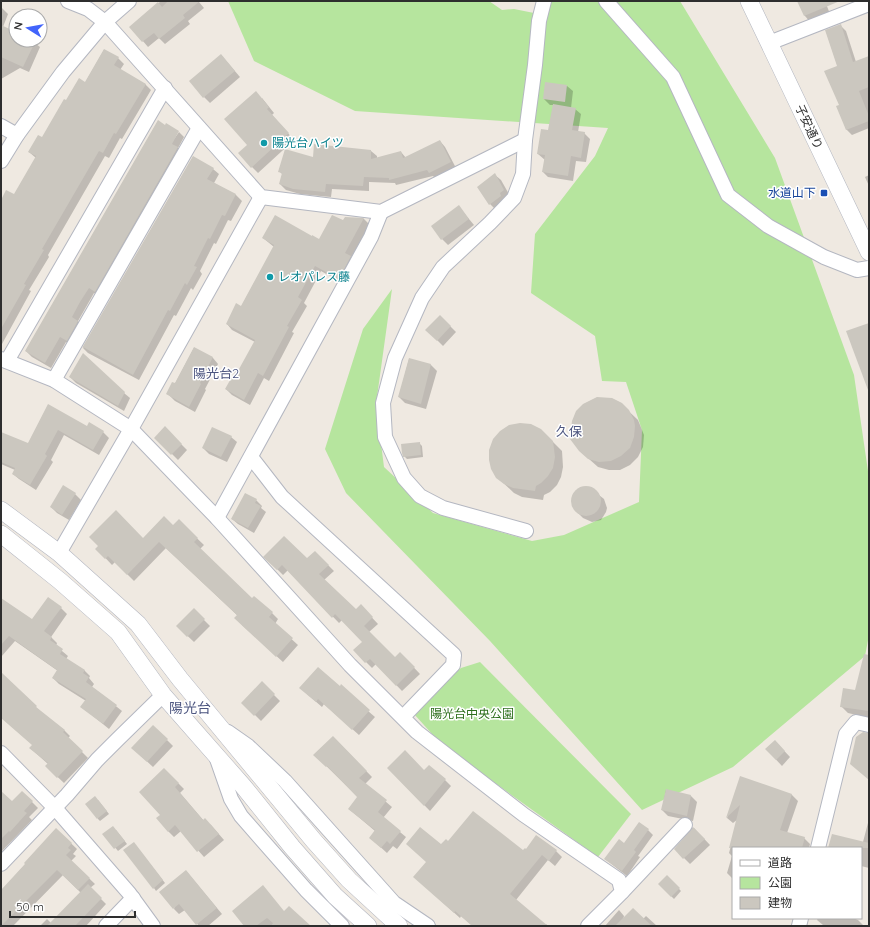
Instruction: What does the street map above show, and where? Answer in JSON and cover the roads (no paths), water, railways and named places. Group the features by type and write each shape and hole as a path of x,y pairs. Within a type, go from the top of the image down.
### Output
{"street":[{"path":"68,1 88,9 106,22 261,198 381,212 525,140"},
{"path":"1,160 63,72 106,22 129,1"},
{"path":"526,531 443,508 420,496 404,478 385,437 383,403 395,358 422,298 443,267 490,223 514,198 523,174 525,140 535,65 538,21 544,1"},
{"path":"606,1 673,77 728,195 768,226 824,258 857,270 869,268"},
{"name":"子安通り","path":"749,1 869,252"},
{"path":"769,43 869,4"},
{"path":"165,88 4,360 54,380 131,429 217,518 350,665 417,732 524,814 620,880 622,892"},
{"path":"1,126 18,135"},
{"path":"54,380 199,128"},
{"path":"59,553 131,429 261,198"},
{"path":"217,518 371,237 381,212"},
{"path":"251,456 282,497 454,655 453,665 403,717"},
{"path":"1,510 59,553 138,624 255,771 314,841 349,880 399,926"},
{"path":"1,534 60,581 118,632 163,695 243,786 292,847 335,896 368,926"},
{"path":"1,864 55,808 118,738 163,695"},
{"path":"818,847 846,734 856,722 869,724"},
{"path":"217,724 248,746 285,781 394,902 428,926"},
{"path":"1,753 55,808 133,898 153,926"},
{"path":"215,754 231,799 241,816 306,890 342,926"},
{"path":"588,926 685,825"},
{"path":"106,926 133,898"}],"place":[{"name":"陽光台ハイツ","path":"264,143"},
{"name":"水道山下","path":"824,193"},
{"name":"レオパレス藤","path":"270,277"}],"district":[{"name":"陽光台2","path":"216,373"},
{"name":"久保","path":"569,431"},
{"name":"陽光台","path":"190,708"}],"park label":[{"name":"陽光台中央公園","path":"472,714"}]}
